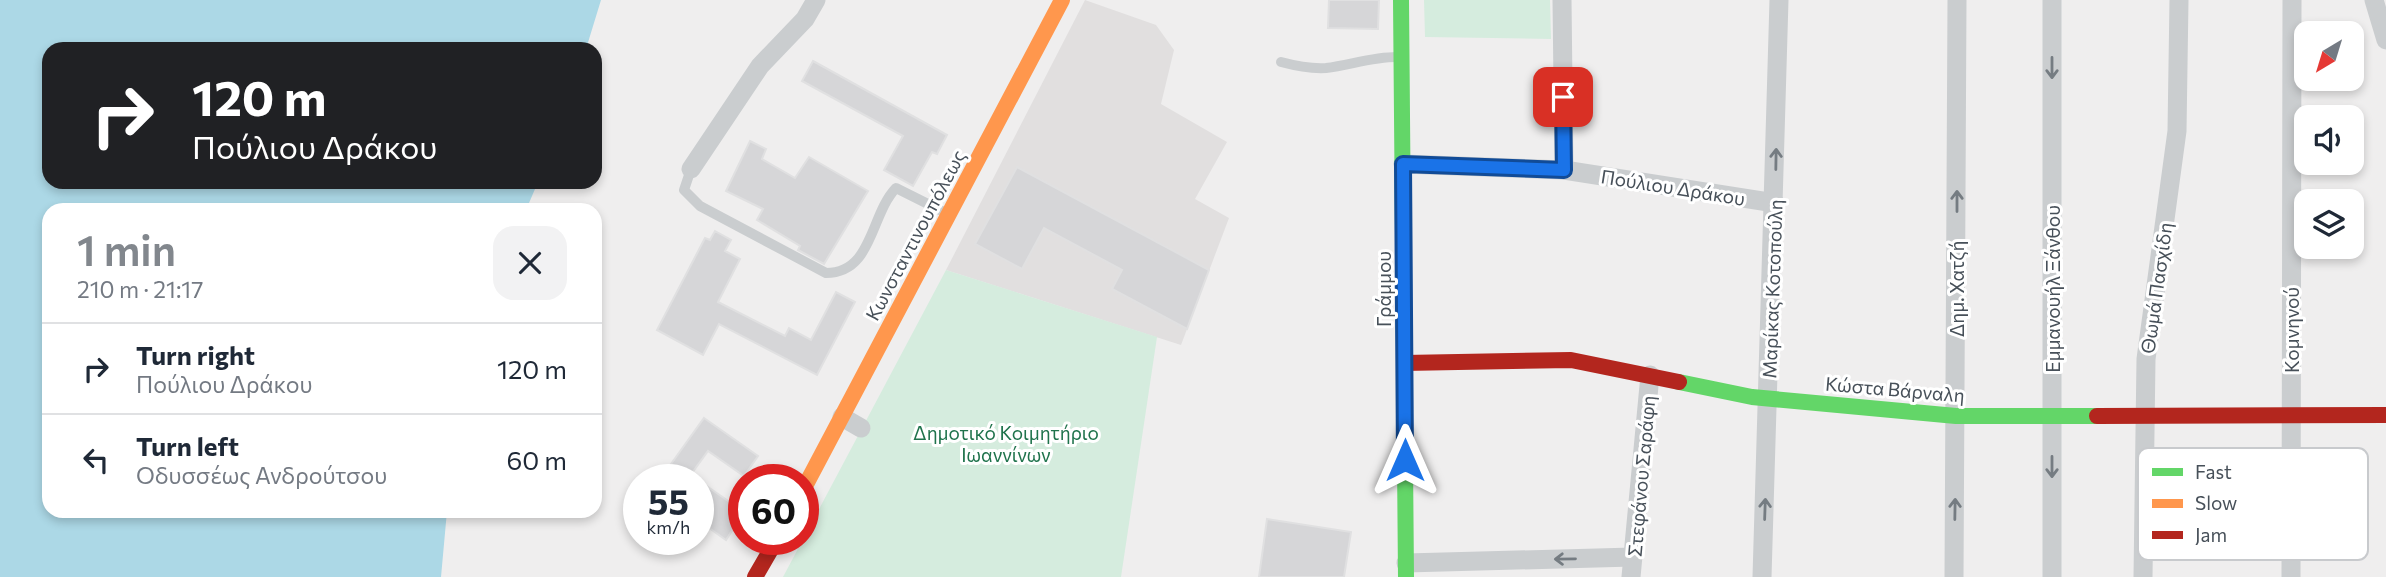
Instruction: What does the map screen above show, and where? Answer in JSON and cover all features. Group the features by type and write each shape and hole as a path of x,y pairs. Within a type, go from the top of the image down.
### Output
{"main road":[{"name":"Κωνσταντινουπόλεως","path":"817,464 1062,0"},
{"name":"Γράμμου","path":"1401,0 1406,570"},
{"name":"Κώστα Βάρναλη","path":"1404,363 1545,359 1592,363 1768,399 1956,416 2386,415"},
{"path":"755,577 768,555"}],"street":[{"path":"691,169 760,66 805,19 816,0"},
{"path":"1562,0 1564,170"},
{"name":"Μαρίκας Κοτοπούλη","path":"1762,577 1779,0"},
{"name":"Δημ. Χατζή","path":"1954,577 1957,0"},
{"name":"Εμμανουήλ Ξάνθου","path":"2052,0 2052,577"},
{"name":"Θωμά Πασχίδη","path":"2145,448 2147,346 2178,123 2179,0"},
{"name":"Κομνηνού","path":"2291,448 2292,0"},
{"path":"2374,0 2386,40"},
{"name":"Πούλιου Δράκου","path":"1403,164 1564,170 1775,203"},
{"name":"Στεφάνου Σαράφη","path":"1632,567 1650,375"},
{"path":"842,417 861,428"},
{"path":"1406,570 1632,567"}],"lane":[{"path":"1281,62 1307,68 1326,68 1366,58 1402,57"},
{"path":"691,169 684,190 700,206 826,273 842,272 859,258 896,188 950,215"}],"shaded area":[{"path":"1085,0 1156,25 1174,50 1161,104 1227,142 1195,199 1229,218 1181,345 946,270"}],"green space":[{"path":"1424,0 1550,0 1551,39 1425,37"},
{"name":"Δημοτικό Κοιμητήριο Ιωαννίνων","path":"946,270 1157,337 1121,577 783,577 795,555 819,555 819,509"}],"water":[{"path":"0,0 601,0 588,42 42,42 42,189 535,189 529,203 42,203 42,518 446,518 441,577 0,577"}],"building":[{"path":"1329,0 1379,0 1378,29 1328,28"},
{"path":"813,61 947,135 937,154 932,152 913,186 884,170 903,136 802,81"},
{"path":"750,141 766,149 762,159 795,178 809,157 868,191 824,264 798,250 800,246 757,220 763,209 726,191"},
{"path":"1017,167 1209,270 1187,329 1112,289 1122,270 1044,228 1022,269 975,244"},
{"path":"715,231 731,240 725,251 740,259 718,302 785,336 789,328 811,340 836,292 855,302 817,375 719,324 703,355 657,330 705,238 710,240"},
{"path":"704,418 758,456 752,464 728,465 708,451 698,464 671,464"},
{"path":"714,491 728,501 726,540 714,531"},
{"path":"1267,519 1351,532 1344,577 1259,577"}],"traffic: fast":[{"path":"1401,0 1406,577"},
{"path":"1679,382 1752,397 1956,416 2097,416"}],"traffic: slow":[{"path":"817,464 1062,0"}],"traffic: jam":[{"path":"1404,363 1571,360 1679,382"},
{"path":"2097,416 2386,415"},
{"path":"755,577 768,555"}],"route":[{"path":"1405,460 1403,164 1564,170 1563,97"}]}
